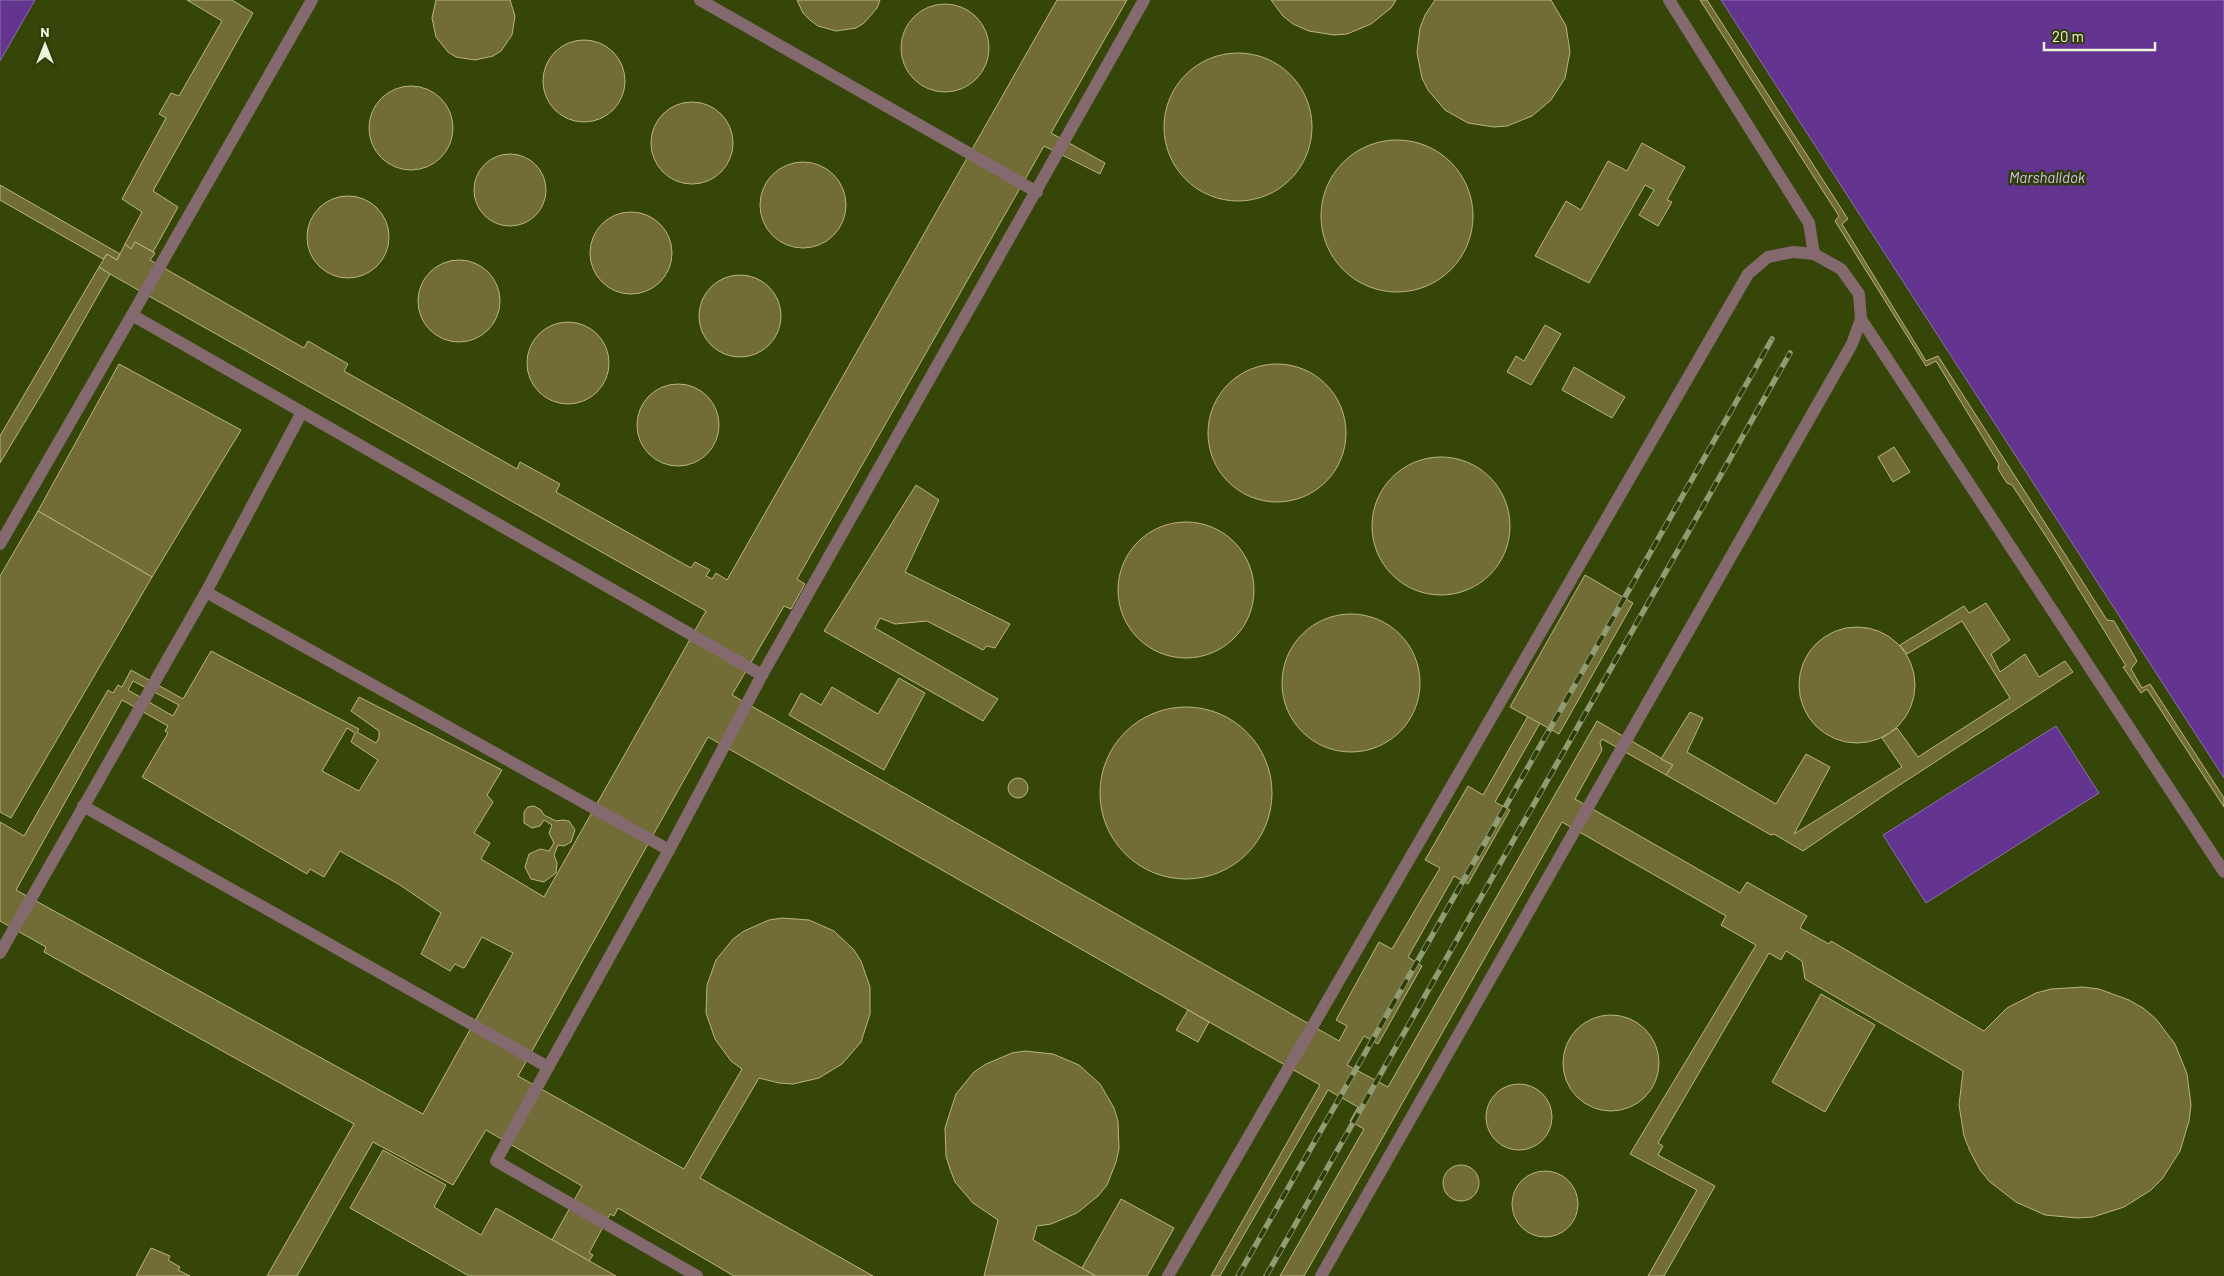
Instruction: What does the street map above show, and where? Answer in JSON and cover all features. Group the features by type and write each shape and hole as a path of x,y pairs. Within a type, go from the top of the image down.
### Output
{"lane":[{"path":"0,544 312,0"},
{"path":"700,0 1036,192"},
{"path":"697,1276 496,1161 668,850 762,675 1144,0"},
{"path":"1669,0 1809,223 1814,254"},
{"path":"1168,1276 1740,285 1748,274 1768,257 1793,252 1814,254 1841,269 1858,294 1861,319 2224,872"},
{"path":"132,314 762,675"},
{"path":"1321,1276 1852,344 1861,319"},
{"path":"0,952 206,592 302,412"},
{"path":"206,592 668,850"},
{"path":"83,806 548,1067"}],"shaded area":[{"path":"35,0 1721,0 2224,778 2224,1276 0,1276 0,61"}],"water":[{"path":"0,0 35,0 0,61"},
{"name":"Marshalldok","path":"1721,0 2224,0 2224,778"},
{"path":"2056,726 2099,793 1926,903 1883,835"}],"building":[{"path":"187,0 232,0 253,13 153,191 178,207 153,252 135,242 131,249 125,244 142,212 122,199 166,118 159,114 171,93 179,96 222,21"},
{"path":"436,0 510,0 515,16 512,35 501,51 493,56 475,60 456,57 448,52 436,37 432,18"},
{"path":"797,0 880,0 877,8 864,23 856,28 836,31 818,26 810,20 803,13"},
{"path":"1057,0 1127,0 1051,133 1105,163 1100,174 1044,146 797,579 805,584 791,609 784,606 732,695 1339,1041 1347,1026 1336,1020 1379,942 1392,949 1440,868 1425,860 1468,786 1483,795 1528,716 1540,723 1495,802 1510,810 1468,884 1454,876 1408,957 1422,966 1378,1044 1364,1036 1347,1065 1388,1087 1597,721 1673,765 1666,775 1602,739 1600,743 1602,750 1575,799 1740,893 1747,882 1807,916 1800,928 1829,944 1831,941 1984,1031 2007,1008 2036,993 2051,989 2083,987 2099,989 2129,1000 2143,1008 2156,1019 2175,1044 2187,1074 2191,1105 2189,1121 2180,1151 2162,1179 2151,1190 2124,1207 2093,1217 2077,1218 2045,1215 2016,1202 1990,1182 1980,1170 1970,1151 1964,1136 1959,1105 1963,1071 1805,979 1802,961 1786,951 1781,960 1769,953 1658,1143 1663,1146 1658,1155 1715,1186 1664,1276 1648,1276 1697,1190 1630,1154 1756,945 1721,925 1726,916 1562,822 1304,1276 1280,1276 1364,1129 1350,1121 1358,1107 1328,1090 1220,1276 1211,1276 1320,1085 708,737 518,1076 684,1169 742,1069 731,1061 715,1039 706,1013 707,985 716,960 733,939 744,931 769,920 782,918 809,920 834,931 854,950 861,961 870,987 870,1014 861,1042 842,1064 819,1078 793,1084 759,1078 700,1178 873,1276 734,1276 618,1208 614,1216 610,1214 589,1253 593,1255 589,1261 552,1240 582,1186 486,1130 453,1185 373,1142 297,1276 267,1276 354,1124 44,952 46,947 0,921 0,822 24,836 108,690 113,693 118,685 122,687 131,670 183,699 211,651 359,729 357,732 376,743 379,738 379,731 351,711 359,697 502,770 487,795 493,802 474,833 490,843 481,859 544,897 706,611 110,274 99,267 107,254 117,260 125,244 131,249 135,242 155,253 150,260 304,348 308,341 348,364 344,371 517,469 520,462 560,484 556,492 691,568 695,562 710,570 706,576 712,579 716,573 727,580","holes":["133,681 179,705 173,716 128,690","122,700 168,726 165,731 168,733 142,777 307,874 310,869 324,877 340,851 400,885 441,913 421,954 450,971 455,964 463,968 465,967 482,937 513,953 423,1114 16,890","347,728 355,733 351,742 378,760 359,791 322,771"]},
{"path":"1271,0 1396,0 1391,8 1371,24 1347,34 1334,35 1309,31 1293,24 1283,16"},
{"path":"1435,0 1551,0 1566,26 1570,52 1565,78 1551,100 1532,116 1507,126 1494,127 1468,123 1445,110 1428,90 1422,78 1417,53 1420,28 1425,15"},
{"path":"1700,0 1707,0 1848,219 1842,224 1926,361 1938,356 2107,620 2114,621 2137,661 2131,669 2142,688 2150,684 2224,798 2224,807 2147,689 2141,693 2123,667 2126,666 2051,544 2012,485 2007,483 1998,469 1999,464 1936,361 1926,366 1835,221 1839,216"},
{"path":"945,4 962,7 976,17 986,31 989,48 986,65 976,79 962,89 945,92 928,89 914,79 904,65 901,48 904,31 914,17 928,7"},
{"path":"584,40 600,43 613,52 622,65 625,81 622,97 613,110 600,119 584,122 568,119 555,110 546,97 543,81 546,65 555,52 568,43"},
{"path":"1238,53 1253,54 1266,58 1291,74 1307,99 1311,112 1311,142 1307,155 1291,180 1266,196 1253,200 1238,201 1223,200 1210,196 1185,180 1169,155 1165,142 1164,127 1165,112 1169,99 1185,74 1210,58 1223,54"},
{"path":"411,86 427,89 441,98 450,112 453,128 450,144 441,158 427,167 411,170 395,167 381,158 372,144 369,128 372,112 381,98 395,89"},
{"path":"692,102 708,105 721,114 730,127 733,143 730,159 721,172 708,181 692,184 676,181 663,172 654,159 651,143 654,127 663,114 676,105"},
{"path":"1397,140 1412,141 1426,145 1439,152 1451,162 1461,174 1468,187 1472,201 1472,231 1468,245 1461,258 1451,270 1439,280 1426,287 1412,291 1397,292 1382,291 1368,287 1355,280 1343,270 1333,258 1326,245 1322,231 1321,216 1322,201 1326,187 1333,174 1343,162 1355,152 1368,145 1382,141"},
{"path":"1642,143 1685,167 1667,200 1672,202 1658,226 1639,215 1654,190 1645,185 1589,283 1535,256 1566,201 1581,210 1608,161 1627,171"},
{"path":"510,154 524,157 536,164 543,176 546,190 543,204 536,216 524,223 510,226 496,223 484,216 477,204 474,190 477,176 484,164 496,157"},
{"path":"795,162 811,162 820,165 834,174 843,188 846,205 843,222 834,236 820,245 811,248 795,248 779,241 767,229 760,213 760,197 767,181 779,169"},
{"path":"0,185 120,254 117,260 107,254 103,259 0,200"},
{"path":"348,196 364,199 377,208 386,221 389,237 386,253 377,266 364,275 348,278 332,275 319,266 310,253 307,237 310,221 319,208 332,199"},
{"path":"623,212 639,212 654,219 665,230 672,245 669,269 660,282 639,294 623,294 608,287 597,276 590,261 590,245 597,230 608,219"},
{"path":"451,260 467,260 482,267 493,278 500,293 497,317 488,330 467,342 451,342 436,335 425,324 418,309 418,293 425,278 436,267"},
{"path":"99,267 110,274 0,463 0,436"},
{"path":"740,275 756,278 769,287 778,300 781,316 778,332 769,345 756,354 740,357 724,354 711,345 702,332 699,316 702,300 711,287 724,278"},
{"path":"568,322 584,325 597,334 606,347 609,363 606,379 597,392 584,401 568,404 552,401 539,392 530,379 527,363 530,347 539,334 552,325"},
{"path":"1545,325 1561,334 1531,385 1507,372 1516,356 1524,361"},
{"path":"119,364 241,430 152,577 38,511"},
{"path":"1277,364 1303,369 1326,384 1341,407 1346,433 1341,459 1326,482 1303,497 1277,502 1251,497 1228,482 1213,459 1208,433 1213,407 1228,384 1251,369"},
{"path":"1574,367 1625,397 1612,418 1562,390"},
{"path":"670,384 686,384 701,391 712,402 719,417 716,441 707,454 686,466 670,466 655,459 644,448 637,433 637,417 644,402 655,391"},
{"path":"1894,447 1910,472 1893,482 1878,457"},
{"path":"1441,457 1467,462 1490,477 1505,500 1510,526 1505,552 1490,575 1467,590 1441,595 1415,590 1392,575 1377,552 1372,526 1377,500 1392,477 1415,462"},
{"path":"916,485 939,500 905,572 1010,624 995,648 987,646 983,650 927,621 895,624 880,618 875,628 998,699 983,721 824,631"},
{"path":"38,511 152,577 11,818 0,812 0,576"},
{"path":"1186,522 1212,527 1224,533 1234,542 1243,552 1249,564 1254,590 1249,616 1243,628 1234,638 1224,647 1212,653 1186,658 1160,653 1148,647 1138,638 1129,628 1123,616 1118,590 1123,564 1129,552 1138,542 1148,533 1160,527"},
{"path":"1585,575 1633,603 1559,734 1510,707"},
{"path":"1986,603 2010,640 1991,654 2000,672 2025,654 2039,677 2065,661 2073,672 1889,792 1803,851 1774,834 1771,835 1666,775 1673,765 1661,759 1690,712 1703,718 1687,752 1776,804 1806,754 1830,767 1794,834 1902,767 1882,738 1897,728 1918,757 2010,698 1962,621 1907,654 1900,645 1964,606 1969,613"},
{"path":"1351,614 1377,619 1400,634 1415,657 1420,683 1415,709 1400,732 1377,747 1351,752 1325,747 1302,732 1287,709 1282,683 1287,657 1302,634 1325,619"},
{"path":"1857,627 1879,631 1898,644 1911,663 1915,685 1911,707 1898,726 1879,739 1857,743 1835,739 1816,726 1803,707 1799,685 1803,663 1816,644 1835,631"},
{"path":"899,678 925,693 884,770 789,715 801,693 821,705 832,687 878,714"},
{"path":"1186,707 1203,709 1219,714 1247,732 1265,760 1270,776 1272,793 1270,810 1265,826 1247,854 1219,872 1203,877 1186,879 1169,877 1153,872 1125,854 1107,826 1102,810 1100,793 1102,776 1107,760 1125,732 1153,714 1169,709"},
{"path":"1018,778 1025,781 1028,788 1025,795 1018,798 1011,795 1008,788 1011,781"},
{"path":"534,806 541,810 544,815 556,821 569,821 575,830 571,842 564,846 558,845 554,855 557,863 556,873 544,882 531,879 525,867 529,854 540,849 549,851 554,843 549,833 552,825 544,820 540,826 532,828 524,823 524,812 528,807"},
{"path":"1821,994 1875,1025 1825,1112 1772,1082"},
{"path":"1188,1010 1209,1022 1198,1042 1176,1030"},
{"path":"1611,1015 1629,1019 1645,1029 1655,1045 1659,1063 1655,1081 1645,1097 1629,1107 1611,1111 1593,1107 1577,1097 1567,1081 1563,1063 1567,1045 1577,1029 1593,1019"},
{"path":"1025,1051 1053,1054 1079,1065 1100,1084 1114,1108 1118,1121 1119,1149 1107,1185 1098,1196 1077,1213 1051,1224 1037,1226 1033,1240 1096,1276 984,1276 998,1220 973,1203 955,1182 950,1169 946,1156 945,1128 956,1094 974,1072 986,1064 1012,1053"},
{"path":"1512,1084 1526,1084 1538,1089 1547,1098 1552,1110 1550,1130 1543,1141 1526,1150 1512,1150 1500,1145 1491,1136 1486,1124 1486,1110 1491,1098 1500,1089"},
{"path":"383,1150 446,1185 434,1207 481,1235 496,1208 616,1276 469,1276 350,1208"},
{"path":"1461,1165 1468,1166 1474,1170 1478,1176 1478,1190 1474,1196 1468,1200 1461,1201 1454,1200 1448,1196 1444,1190 1443,1183 1444,1176 1448,1170 1454,1166"},
{"path":"1538,1171 1552,1171 1564,1176 1573,1185 1578,1197 1576,1217 1569,1228 1552,1237 1538,1237 1526,1232 1517,1223 1512,1211 1512,1197 1517,1185 1526,1176"},
{"path":"1121,1199 1174,1228 1147,1276 1096,1276 1082,1268"},
{"path":"151,1248 170,1256 168,1260 180,1267 178,1270 190,1276 136,1276"}],"railway":[{"path":"1238,1276 1772,339"},
{"path":"1266,1276 1790,353"}]}
